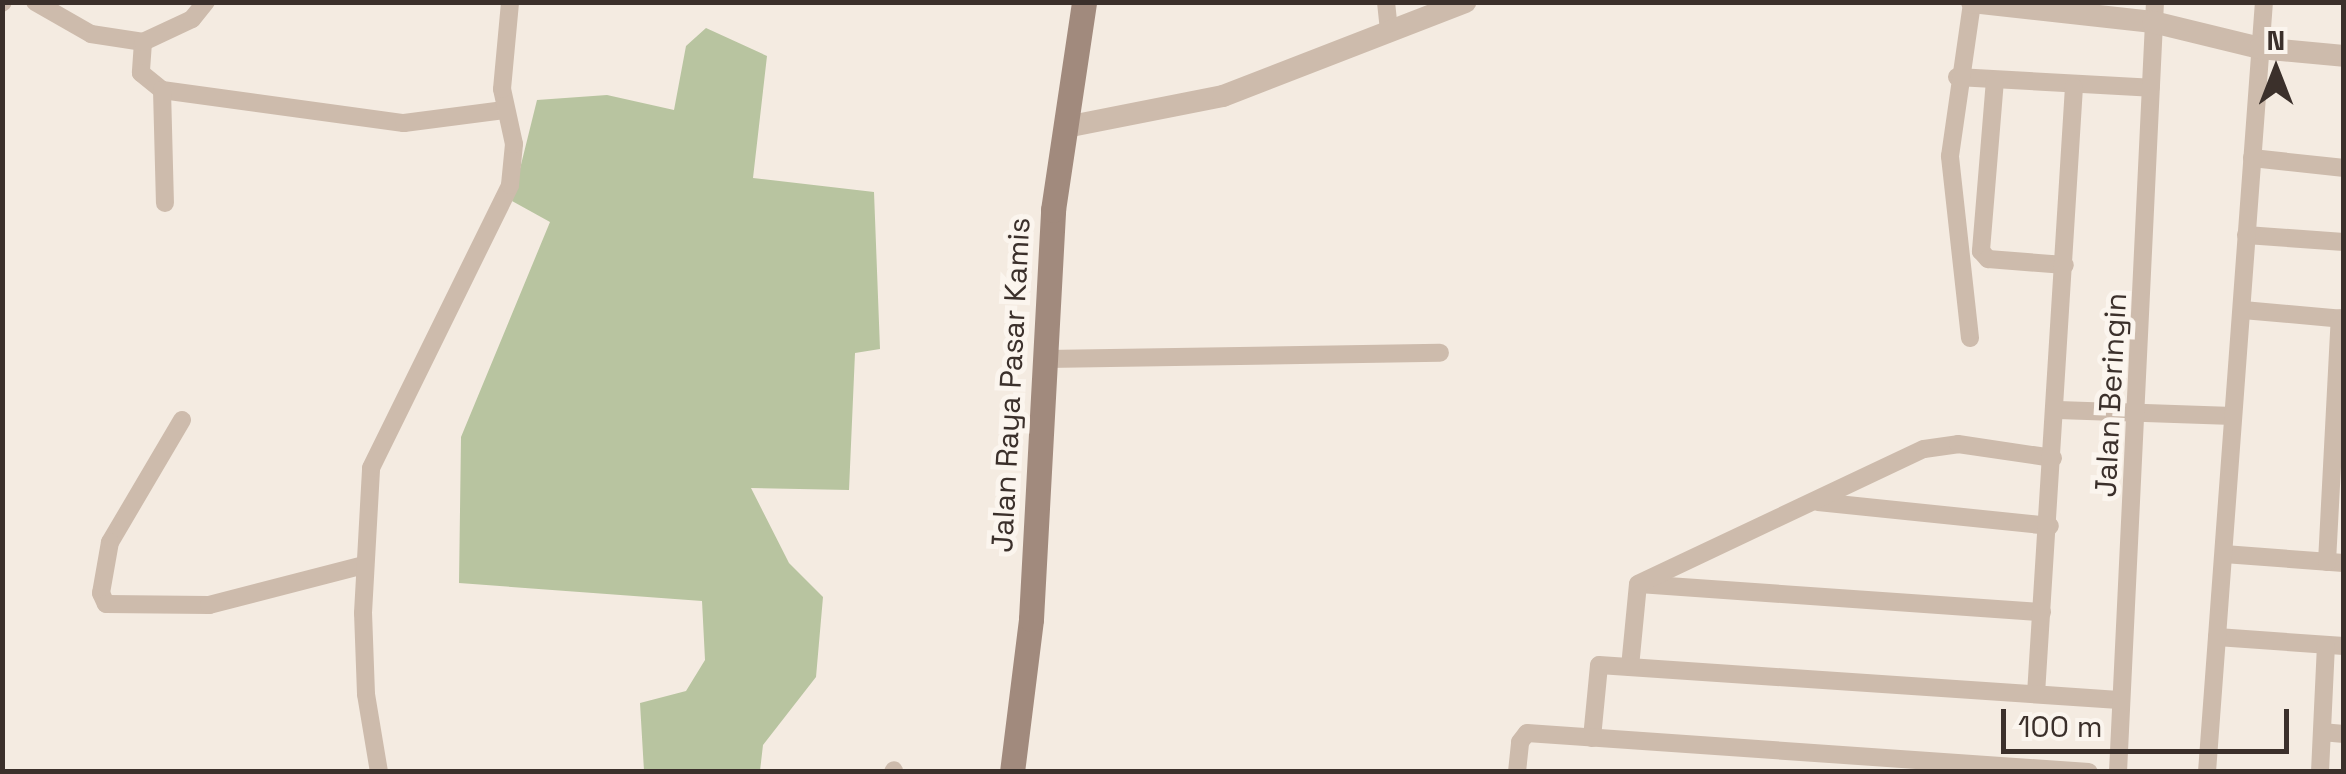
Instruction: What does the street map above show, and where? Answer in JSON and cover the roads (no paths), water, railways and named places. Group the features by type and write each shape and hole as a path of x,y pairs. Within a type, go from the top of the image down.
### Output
{"main road":[{"name":"Jalan Raya Pasar Kamis","path":"1012,772 1030,619 1053,210 1084,2"}],"street":[{"path":"35,2 91,34 142,42 192,18 206,2"},
{"path":"379,772 366,694 364,565 371,468 510,186 514,144 504,110 510,2"},
{"path":"1386,2 1388,31"},
{"path":"1066,127 1223,96 1466,2"},
{"path":"2207,772 2264,2"},
{"path":"1970,338 1950,156 1957,77 1972,3 2154,12 2260,48 2344,56"},
{"name":"Jalan Beringin","path":"2118,772 2119,700 2140,412 2154,12"},
{"path":"142,42 141,72 162,90 404,124 504,110"},
{"path":"1957,77 2074,87 2151,88"},
{"path":"1995,80 1982,251 1988,258 2065,265"},
{"path":"2036,694 2058,410 2074,87"},
{"path":"162,90 164,203"},
{"path":"2252,158 2344,168"},
{"path":"2246,235 2344,242"},
{"path":"2224,554 2335,563 2342,319 2243,310"},
{"path":"1046,359 1440,353"},
{"path":"2058,410 2233,416"},
{"path":"182,420 110,542 101,592 106,604 210,604 364,565"},
{"path":"1638,584 1939,445 2054,458"},
{"path":"1817,502 2050,526"},
{"path":"1638,584 2042,612"},
{"path":"1630,667 1638,584"},
{"path":"2217,637 2335,646 2320,772"},
{"path":"1592,738 1599,665 2119,700"},
{"path":"2322,732 2344,734"},
{"path":"1518,772 1520,742 1527,734 2089,772"}]}
